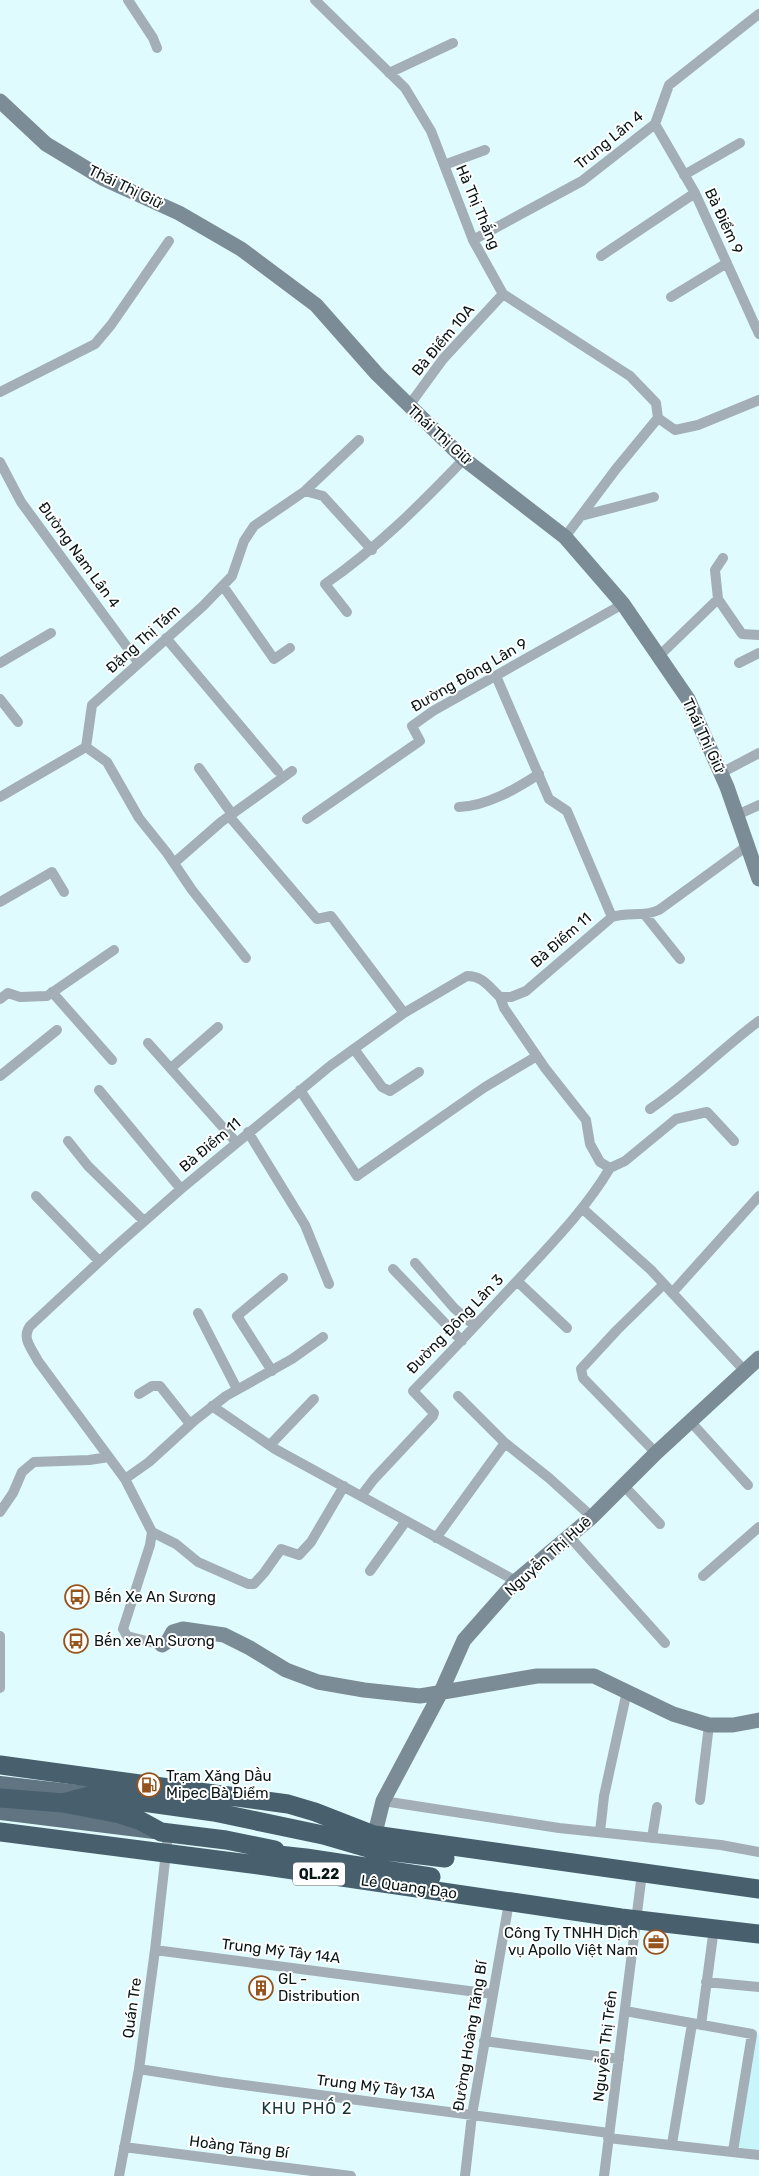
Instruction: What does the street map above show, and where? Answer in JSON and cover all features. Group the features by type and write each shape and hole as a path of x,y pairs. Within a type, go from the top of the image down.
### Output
{"highway":[{"name":"Lê Quang Đạo","path":"0,1765 98,1784 214,1812 373,1842 641,1878 759,1889"},
{"name":"Lê Quang Đạo","path":"63,1803 98,1784 288,1804 315,1812 373,1842"},
{"name":"Lê Quang Đạo","path":"0,1798 63,1803 120,1814 141,1821 165,1843"},
{"path":"240,1798 278,1825"},
{"name":"Lê Quang Đạo","path":"0,1826 165,1843 509,1902 550,1901"},
{"name":"Lê Quang Đạo","path":"0,1832 165,1843 226,1840 306,1858 550,1901 637,1913 759,1924"},
{"name":"Lê Quang Đạo","path":"641,1878 759,1899"},
{"name":"Lê Quang Đạo","path":"637,1913 714,1928 759,1934"}],"main road":[{"path":"0,1784 98,1784"},
{"path":"0,1812 165,1843"}],"street":[{"path":"128,0 153,38 157,48"},
{"name":"Hà Thị Thắng","path":"315,0 405,88 431,131 473,240 503,294 630,376 656,403 658,418"},
{"name":"Trung Lân 4","path":"473,240 582,181 655,124 669,85 759,14"},
{"path":"389,73 454,43"},
{"name":"Thái Thị Giữ","path":"0,101 46,144 104,179 179,213 241,248 316,305 408,407 464,459 565,537 623,604 688,699 721,773 759,879"},
{"name":"Bà Điểm 9","path":"655,124 695,193 759,334"},
{"path":"684,175 740,143"},
{"path":"444,165 485,150"},
{"path":"601,256 695,193"},
{"path":"0,392 9,385 66,360 95,344 111,325 169,241"},
{"path":"671,297 727,263"},
{"name":"Bà Điểm 10A","path":"408,407 443,359 503,294"},
{"path":"565,537 616,469 658,418 675,430 698,425 759,400"},
{"name":"Đặng Thị Tám","path":"86,747 92,705 223,586 232,576 244,541 254,526 305,491 359,440"},
{"path":"347,612 325,584 372,550 412,513 464,459"},
{"name":"Đường Nam Lân 4","path":"0,462 21,502 138,662"},
{"path":"305,491 323,496 349,527 372,550"},
{"path":"581,516 654,497"},
{"path":"723,558 716,570 718,599 742,634 759,635"},
{"path":"223,586 274,659 290,648"},
{"path":"659,656 718,599"},
{"name":"Đường Đông Lân 9","path":"307,819 420,741 412,726 433,711 623,604"},
{"path":"0,663 51,633"},
{"path":"166,638 278,770"},
{"path":"739,663 759,653"},
{"path":"496,676 549,799 567,811 612,917"},
{"path":"0,699 18,722"},
{"path":"0,798 86,747 107,762 139,818 192,890 246,958"},
{"path":"721,773 759,754"},
{"path":"199,768 260,853 316,919 331,916 404,1013"},
{"path":"174,864 231,815 292,771"},
{"path":"459,807 474,807 522,785 539,774"},
{"path":"737,815 759,805"},
{"path":"680,959 646,916 659,910 747,846"},
{"path":"0,902 52,872 64,892"},
{"name":"Bà Điểm 11","path":"152,1532 125,1478 38,1361 26,1341 25,1332 100,1260 236,1142 300,1090 404,1013 467,976 476,976 483,980 500,997 511,997 526,991 612,917 623,914 646,916"},
{"path":"0,999 8,993 20,997 47,996 114,950"},
{"path":"52,992 112,1060"},
{"path":"500,997 504,1008 537,1056 586,1120 590,1144 600,1162 610,1168 625,1162 676,1119 707,1112 734,1142"},
{"path":"650,1108 677,1090 726,1046 759,1021"},
{"path":"171,1068 218,1027"},
{"path":"0,1076 58,1030"},
{"path":"148,1042 236,1142"},
{"path":"354,1049 382,1087 387,1090 390,1091 419,1072"},
{"path":"300,1090 357,1176 468,1098 537,1056"},
{"path":"99,1090 181,1189"},
{"path":"248,1132 305,1225 329,1284"},
{"path":"68,1141 88,1166 144,1221"},
{"name":"Đường Đông Lân 3","path":"361,1496 374,1479 433,1416 434,1413 412,1390 462,1341 582,1209 597,1190 610,1168"},
{"path":"36,1196 100,1260"},
{"path":"672,1293 759,1196"},
{"path":"582,1209 664,1284 744,1370"},
{"path":"415,1263 454,1308 475,1326"},
{"path":"393,1269 462,1341"},
{"path":"272,1370 237,1316 283,1278"},
{"path":"517,1281 566,1328"},
{"path":"656,1453 583,1378 581,1369 664,1284"},
{"path":"198,1314 237,1389"},
{"path":"125,1478 149,1462 212,1406 237,1389 292,1359 323,1336"},
{"name":"Nguyễn Thị Huê","path":"373,1842 383,1801 440,1694 464,1640 516,1581 592,1516 656,1453 759,1358"},
{"path":"139,1394 152,1386 160,1386 190,1424"},
{"path":"458,1396 505,1443 592,1516"},
{"path":"270,1446 314,1399"},
{"path":"212,1406 270,1446 516,1581"},
{"path":"690,1422 748,1485"},
{"path":"436,1538 505,1443"},
{"path":"0,1512 13,1493 22,1472 34,1462 89,1460 110,1457"},
{"path":"344,1486 311,1542 299,1554 281,1549 254,1584 248,1584 198,1562 176,1544 152,1532 150,1545 123,1629 128,1636 162,1645 168,1641 173,1632 183,1629 224,1635 286,1670 318,1682 420,1696 537,1676 594,1676 673,1714 709,1725 733,1725 759,1720"},
{"path":"624,1486 660,1524"},
{"path":"370,1571 406,1522"},
{"path":"703,1576 759,1527"},
{"path":"568,1535 665,1643"},
{"path":"0,1636 0,1688"},
{"path":"600,1832 604,1796 627,1691"},
{"path":"700,1800 709,1725"},
{"path":"383,1801 600,1832 759,1852"},
{"path":"652,1838 657,1807"},
{"name":"Quán Tre","path":"119,2176 139,2069 155,1950 165,1843"},
{"name":"Nguyễn Thị Trên","path":"604,2176 641,1878"},
{"name":"Đường Hoàng Tăng Bí","path":"465,2176 472,2115 509,1902"},
{"path":"672,2144 706,1982 714,1928"},
{"name":"Trung Mỹ Tây 14A","path":"155,1950 492,1994"},
{"path":"706,1982 759,1988"},
{"path":"625,2011 756,2035 733,2151"},
{"path":"484,2041 619,2059"},
{"name":"Trung Mỹ Tây 13A","path":"139,2069 609,2136 759,2155"},
{"name":"Hoàng Tăng Bí","path":"124,2147 350,2176"}],"shaded area":[{"path":"754,2035 759,2036 759,2150 737,2147"}],"place":[{"name":"Bến Xe An Sương","path":"77,1597"},
{"name":"Bến xe An Sương","path":"76,1641"},
{"name":"Trạm Xăng Dầu Mipec Bà Điểm","path":"149,1785"},
{"name":"Công Ty TNHH Dịch vụ Apollo Việt Nam","path":"656,1942"},
{"name":"GL - Distribution","path":"261,1988"}],"district":[{"name":"KHU PHỐ 2","path":"307,2108"}]}
